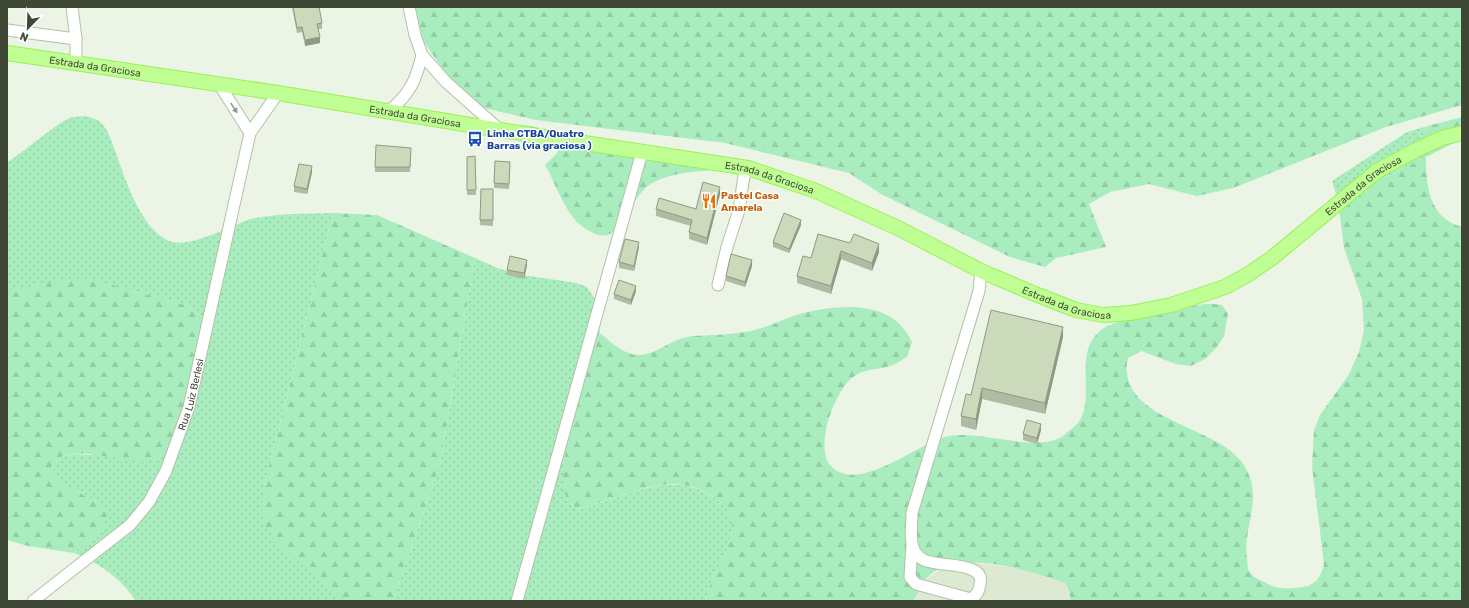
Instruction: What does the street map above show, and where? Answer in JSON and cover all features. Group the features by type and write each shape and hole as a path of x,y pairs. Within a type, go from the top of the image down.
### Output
{"main road":[{"name":"Estrada da Graciosa","path":"7,53 278,93 500,130 748,168 816,191 898,228 981,271 1076,310 1103,315 1131,313 1171,305 1225,287 1247,275 1272,258 1378,171 1416,150 1442,138 1462,133"}],"street":[{"path":"72,7 76,39 76,63"},
{"path":"409,7 415,35 422,55 446,82 500,130"},
{"path":"7,30 76,39"},
{"path":"389,111 406,96 411,88 422,55"},
{"path":"219,84 250,133"},
{"name":"Rua Luiz Berlesi","path":"33,601 130,525 149,502 166,471 189,407 250,133 278,93"},
{"path":"516,601 642,152"},
{"path":"718,285 727,247 740,210 744,176 748,168"},
{"path":"912,545 921,559 934,564 970,568 978,572 981,581 978,593 972,599 916,584 910,578 912,513 979,291 981,271"}],"shaded area":[{"path":"977,563 1024,569 1065,583 1071,601 913,601 926,579 943,568"}],"green space":[{"path":"414,7 1462,7 1462,105 1386,127 1233,188 1197,196 1149,184 1110,192 1089,204 1106,247 1056,258 1045,267 1010,257 881,194 849,173 725,143 536,120 484,108 451,81 424,42"},
{"path":"85,116 99,121 105,128 135,202 149,224 157,233 167,240 176,243 197,240 242,222 261,217 292,214 333,213 264,486 274,538 346,601 136,601 130,592 109,572 74,553 92,538 99,504 66,485 54,474 52,464 60,457 75,454 91,455 202,317 186,305 129,290 7,291 7,163 60,123 72,117"},
{"path":"1462,117 1462,139 1432,154 1424,127"},
{"path":"519,124 651,149 730,169 680,174 652,183 642,191 621,224 612,233 601,236 584,228 576,221 564,204 545,165 557,153 560,142 556,136"},
{"path":"1424,127 1432,154 1338,201 1332,181 1407,132"},
{"path":"1426,157 1429,190 1436,209 1451,223 1462,227 1462,601 1071,601 1065,583 1013,568 973,562 954,564 938,570 925,580 913,601 706,601 711,582 727,548 732,530 732,522 729,514 719,501 702,490 685,485 667,484 632,492 578,509 567,502 563,477 569,426 582,379 600,333 613,344 628,353 639,355 658,350 675,341 687,337 751,331 796,315 818,310 849,307 865,308 892,318 903,328 912,342 907,357 888,367 860,373 848,381 835,403 826,431 824,444 826,456 830,465 841,473 855,475 870,472 887,465 933,441 945,437 958,435 1023,442 1038,442 1052,441 1063,436 1078,423 1083,413 1086,401 1087,351 1092,340 1100,331 1120,322 1167,313 1197,305 1222,305 1228,314 1224,336 1217,347 1205,359 1191,366 1176,364 1141,351 1128,358 1127,373 1132,389 1143,402 1158,413 1229,449 1241,461 1249,474 1253,498 1246,546 1248,568 1250,573 1261,581 1280,588 1308,586 1318,579 1324,564 1312,467 1314,430 1320,415 1348,376 1359,352 1364,330 1362,299 1344,248 1338,201"},
{"path":"333,213 377,215 475,258 440,465 393,601 346,601 299,563 276,540 267,529 262,516 264,486"},
{"path":"475,258 500,269 522,275 577,283 587,287 595,299 600,333 582,379 567,502 578,509 650,487 667,485 685,486 702,491 719,501 729,514 732,523 732,531 727,549 711,582 706,601 393,601 440,465"},
{"path":"86,278 186,305 202,317 206,335 171,452 163,457 148,461 124,460 97,455 72,454 61,457 52,464 54,474 66,485 99,504 107,513 106,519 100,530 74,553 28,546 7,540 7,291 64,279"}],"building":[{"path":"293,7 319,7 322,23 317,24 320,37 305,40 302,27 297,28"},
{"path":"376,145 411,148 410,167 375,167"},
{"path":"475,156 476,190 467,190 467,157"},
{"path":"495,161 510,162 509,184 494,183"},
{"path":"299,164 312,166 307,189 294,186"},
{"path":"703,182 720,187 707,238 689,232 692,220 656,209 659,198 696,209"},
{"path":"481,189 493,189 493,220 480,220"},
{"path":"784,213 801,220 789,249 773,242"},
{"path":"818,234 850,243 854,234 879,244 872,263 841,251 831,286 797,276 803,256 811,258"},
{"path":"625,239 639,242 634,266 619,262"},
{"path":"731,254 752,260 745,282 726,276"},
{"path":"510,256 527,260 524,273 507,270"},
{"path":"619,280 636,286 631,300 614,294"},
{"path":"991,310 1063,327 1045,403 982,388 976,419 961,416 966,394 971,395"},
{"path":"1027,420 1041,424 1037,438 1023,434"}],"place":[{"name":"Linha CTBA/Quatro Barras (via graciosa )","path":"475,139"},
{"name":"Pastel Casa Amarela","path":"709,201"}]}
